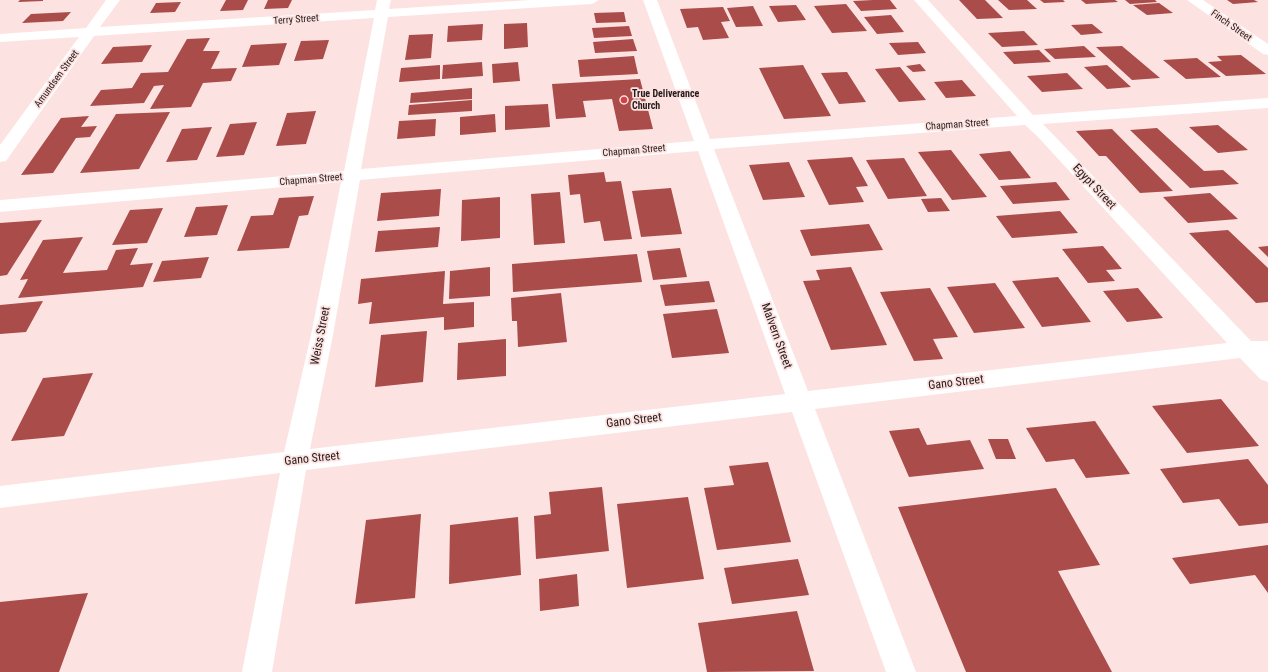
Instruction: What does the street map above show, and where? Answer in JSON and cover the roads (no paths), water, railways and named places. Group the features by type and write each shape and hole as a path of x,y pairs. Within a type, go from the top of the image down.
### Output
{"street":[{"name":"Amundsen Street","path":"0,157 113,0"},
{"name":"Terry Street","path":"0,38 90,33 382,7 592,0"},
{"name":"Malvern Street","path":"650,0 697,122 703,145 711,162 801,401 901,672"},
{"name":"Egypt Street","path":"921,0 1010,97 1028,120 1044,133 1257,349 1268,373"},
{"name":"Finch Street","path":"1194,0 1268,51"},
{"name":"Weiss Street","path":"257,672 295,461 322,335 382,7"},
{"name":"Chapman Street","path":"0,206 350,177 703,145 1268,103"},
{"name":"Gano Street","path":"0,497 801,401 1257,349"}],"place":[{"name":"True Deliverance Church","path":"624,100"}]}
